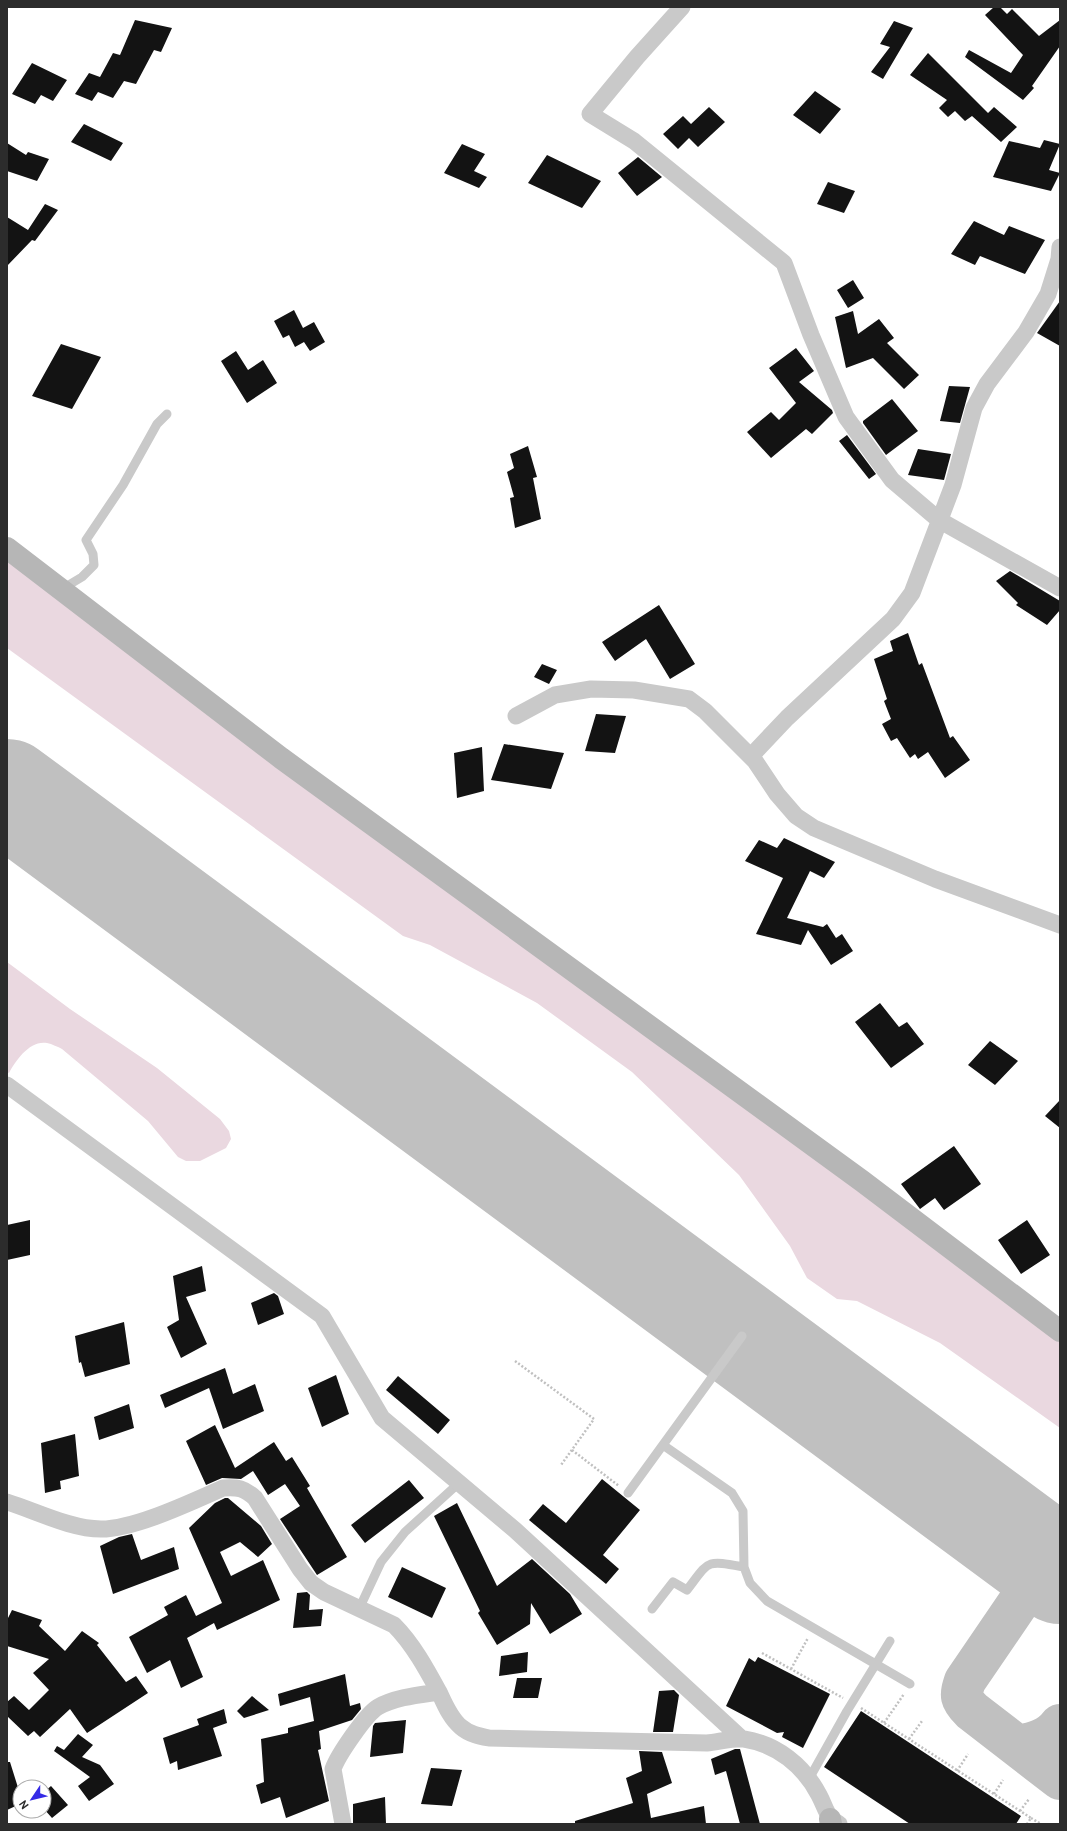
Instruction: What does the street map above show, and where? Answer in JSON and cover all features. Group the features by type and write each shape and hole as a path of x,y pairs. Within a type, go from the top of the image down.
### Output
{"street":[{"path":"682,7 637,57 590,114 634,141 784,263 811,335 846,417 892,480 939,520 1060,588"},
{"path":"751,756 788,718 893,619 912,593 953,486 974,408 987,384 1026,332 1048,294 1059,259 1060,247"},
{"path":"7,548 280,758 862,1181 1060,1331"},
{"path":"516,716 555,695 591,689 634,690 689,699 705,711 751,756 777,794 796,816 814,828 935,879 1060,925"},
{"path":"7,1085 322,1316 382,1418 515,1530 742,1739"},
{"path":"7,1502 78,1526 102,1529 138,1522 223,1488 237,1487 246,1489 255,1498 311,1583 324,1592 394,1625 401,1631 439,1692 450,1714 460,1727 473,1734 489,1738 707,1743 742,1739 777,1749 794,1762 809,1779 833,1822"},
{"path":"343,1824 333,1769 336,1760 348,1743 372,1712 378,1707 391,1702 439,1692"}],"lane":[{"path":"62,589 82,577 94,565 93,554 86,540 123,485 157,424 166,414"},
{"path":"628,1493 742,1336"},
{"path":"663,1445 732,1493 744,1511 744,1567 750,1583 767,1601 910,1684"},
{"path":"359,1609 381,1562 405,1532 459,1483"},
{"path":"652,1610 673,1582 687,1590 705,1566 711,1563 744,1567"},
{"path":"809,1779 852,1703 890,1641"}],"path":[{"path":"515,1361 594,1419 561,1465"},
{"path":"572,1450 628,1493"},
{"path":"791,1669 813,1628"},
{"path":"762,1653 852,1703 1041,1824"},
{"path":"884,1723 910,1684"},
{"path":"909,1740 922,1721"},
{"path":"957,1771 968,1754"},
{"path":"994,1794 1003,1780"},
{"path":"1020,1811 1029,1799"},
{"path":"1027,1824 1031,1818"}],"shaded area":[{"path":"7,557 1060,1339 1060,1428 940,1343 857,1301 837,1299 807,1278 790,1246 739,1175 632,1072 537,1003 430,945 403,936 7,648"},
{"path":"7,962 70,1009 157,1068 220,1119 229,1131 231,1139 226,1148 200,1161 186,1161 178,1157 148,1121 62,1049 51,1044 41,1043 29,1048 16,1062 9,1073 7,1072"}],"building":[{"path":"994,7 1000,7 1007,14 1012,9 1039,36 1060,20 1060,46 1032,86 1034,88 1023,100 965,57 969,50 1011,73 1023,55 985,15"},
{"path":"135,20 172,28 161,52 154,50 136,84 124,81 113,98 98,92 92,101 75,94 89,73 100,77 113,53 120,55"},
{"path":"894,21 913,28 883,79 871,72 890,47 880,44"},
{"path":"928,53 988,113 994,107 1017,127 1001,142 972,116 965,121 955,111 948,117 939,108 947,100 910,75"},
{"path":"32,63 67,80 53,101 41,95 35,104 12,94"},
{"path":"815,91 841,109 820,134 793,115"},
{"path":"709,107 725,122 698,147 689,138 678,149 663,134 683,116 691,124"},
{"path":"84,124 123,143 111,161 71,142"},
{"path":"1044,140 1060,144 1049,170 1060,173 1051,191 993,177 1009,141 1040,148"},
{"path":"7,143 26,155 28,152 49,159 37,181 7,171"},
{"path":"462,144 485,154 474,171 487,177 479,188 444,173"},
{"path":"547,155 601,181 582,208 528,183"},
{"path":"638,157 662,177 637,196 618,173"},
{"path":"828,182 855,191 844,213 817,204"},
{"path":"45,204 58,210 35,241 32,240 7,266 7,217 28,230"},
{"path":"974,221 1004,235 1009,226 1045,240 1025,274 980,256 975,265 951,254"},
{"path":"853,280 864,298 848,308 837,290"},
{"path":"1060,301 1060,346 1037,333"},
{"path":"294,310 303,328 314,322 325,342 310,351 304,342 295,347 289,335 283,338 274,321"},
{"path":"853,311 858,334 879,319 894,338 887,343 919,375 904,389 873,358 846,368 835,317"},
{"path":"61,344 101,357 72,409 32,396"},
{"path":"796,348 814,371 799,382 832,410 833,413 812,434 806,429 771,458 747,432 771,412 779,420 796,403 769,368"},
{"path":"236,351 248,370 263,360 277,383 247,403 221,361"},
{"path":"949,386 970,387 960,423 940,421"},
{"path":"892,399 918,431 886,455 863,421"},
{"path":"847,435 876,474 869,479 839,441"},
{"path":"528,446 537,477 533,478 541,519 515,528 510,498 514,497 507,472 514,468 510,454"},
{"path":"918,449 951,454 944,480 908,475"},
{"path":"1010,571 1060,601 1060,610 1047,625 1016,605 1018,603 996,581"},
{"path":"659,605 695,664 670,679 646,639 615,661 602,642"},
{"path":"908,633 919,665 922,663 950,738 953,736 970,760 945,778 928,752 918,759 915,754 910,758 897,738 891,741 882,724 891,719 884,701 887,699 874,659 893,651 890,641"},
{"path":"542,664 557,670 549,684 534,677"},
{"path":"596,714 626,716 615,753 585,751"},
{"path":"504,744 564,753 551,789 491,780"},
{"path":"482,747 484,791 457,798 454,753"},
{"path":"784,838 835,862 824,878 810,871 787,918 823,927 827,924 836,938 842,934 853,951 831,965 808,930 801,945 756,934 783,878 745,861 759,840 777,848"},
{"path":"880,1003 899,1027 907,1022 924,1044 891,1068 855,1022"},
{"path":"990,1041 1018,1061 995,1085 968,1065"},
{"path":"1060,1100 1060,1128 1045,1116"},
{"path":"954,1146 981,1184 944,1210 935,1198 920,1209 901,1184"},
{"path":"30,1220 30,1255 7,1260 7,1225"},
{"path":"1027,1220 1050,1255 1021,1274 998,1240"},
{"path":"202,1266 206,1291 186,1297 207,1344 181,1358 167,1327 179,1320 173,1276"},
{"path":"274,1293 278,1296 284,1314 258,1325 251,1303"},
{"path":"124,1322 130,1364 85,1377 81,1362 79,1363 75,1336"},
{"path":"225,1368 233,1394 255,1384 264,1411 223,1429 209,1388 165,1408 160,1395"},
{"path":"336,1375 349,1414 322,1427 308,1388"},
{"path":"398,1376 450,1420 438,1434 386,1390"},
{"path":"129,1404 134,1428 99,1440 94,1417"},
{"path":"215,1425 235,1468 274,1442 286,1461 292,1457 310,1486 307,1488 347,1557 317,1575 280,1519 300,1506 285,1484 268,1495 253,1471 241,1479 222,1478 206,1485 186,1441"},
{"path":"75,1434 79,1476 60,1481 61,1489 45,1493 41,1443"},
{"path":"602,1479 640,1510 603,1555 619,1569 606,1584 529,1520 543,1504 566,1523"},
{"path":"409,1480 424,1498 365,1543 351,1525"},
{"path":"228,1498 261,1526 272,1544 258,1557 240,1542 220,1552 231,1576 263,1560 280,1600 217,1630 214,1623 187,1638 203,1677 181,1688 170,1660 147,1673 129,1637 168,1615 164,1607 186,1595 196,1616 222,1603 189,1528 215,1503"},
{"path":"457,1503 497,1586 532,1559 570,1594 582,1614 550,1634 531,1603 530,1624 497,1645 478,1613 480,1611 434,1516"},
{"path":"132,1534 141,1560 174,1547 179,1569 113,1594 100,1546 119,1537"},
{"path":"402,1567 446,1588 432,1618 388,1597"},
{"path":"307,1592 310,1595 309,1610 323,1609 321,1626 293,1628 297,1593"},
{"path":"12,1610 42,1620 39,1626 65,1651 82,1631 99,1643 97,1645 126,1682 136,1676 148,1693 87,1733 70,1709 40,1737 34,1731 28,1736 7,1716 7,1702 14,1696 29,1710 49,1690 33,1673 49,1659 7,1646 7,1620"},
{"path":"528,1652 527,1672 499,1676 501,1656"},
{"path":"758,1657 830,1694 803,1748 782,1737 784,1732 777,1733 726,1706 749,1658 755,1662"},
{"path":"345,1674 350,1706 360,1703 361,1709 352,1720 319,1731 321,1749 318,1750 329,1801 286,1818 280,1797 261,1804 256,1785 264,1782 261,1739 288,1733 288,1728 314,1721 310,1697 280,1706 278,1694"},
{"path":"517,1678 542,1678 538,1698 513,1698"},
{"path":"674,1690 679,1695 673,1732 653,1732 659,1691"},
{"path":"252,1696 269,1710 244,1718 237,1711"},
{"path":"224,1709 227,1723 213,1728 222,1756 178,1770 177,1761 170,1764 163,1738 199,1725 197,1719"},
{"path":"861,1711 1021,1816 1016,1824 910,1824 824,1767"},
{"path":"406,1720 403,1753 370,1757 373,1726 375,1723"},
{"path":"78,1734 93,1745 82,1757 100,1765 114,1784 89,1801 78,1786 90,1777 54,1751 57,1746 64,1750"},
{"path":"735,1749 740,1749 760,1824 740,1824 726,1771 715,1775 711,1759"},
{"path":"639,1751 662,1752 672,1783 647,1794 651,1818 704,1806 706,1824 575,1824 575,1821 633,1803 626,1778 642,1771"},
{"path":"7,1762 10,1762 15,1779 12,1779 12,1808 7,1810"},
{"path":"431,1768 462,1770 452,1806 421,1804"},
{"path":"52,1787 68,1805 52,1818"},
{"path":"385,1797 386,1824 353,1824 353,1804"}],"taxiway":[{"path":"1012,1535 1022,1549 1028,1562 1028,1584 1025,1593 965,1681 962,1690 962,1697 972,1711 1060,1779"},
{"path":"1018,1746 1036,1742 1047,1737 1060,1725"}],"runway":[{"path":"7,792 1060,1571"}]}
